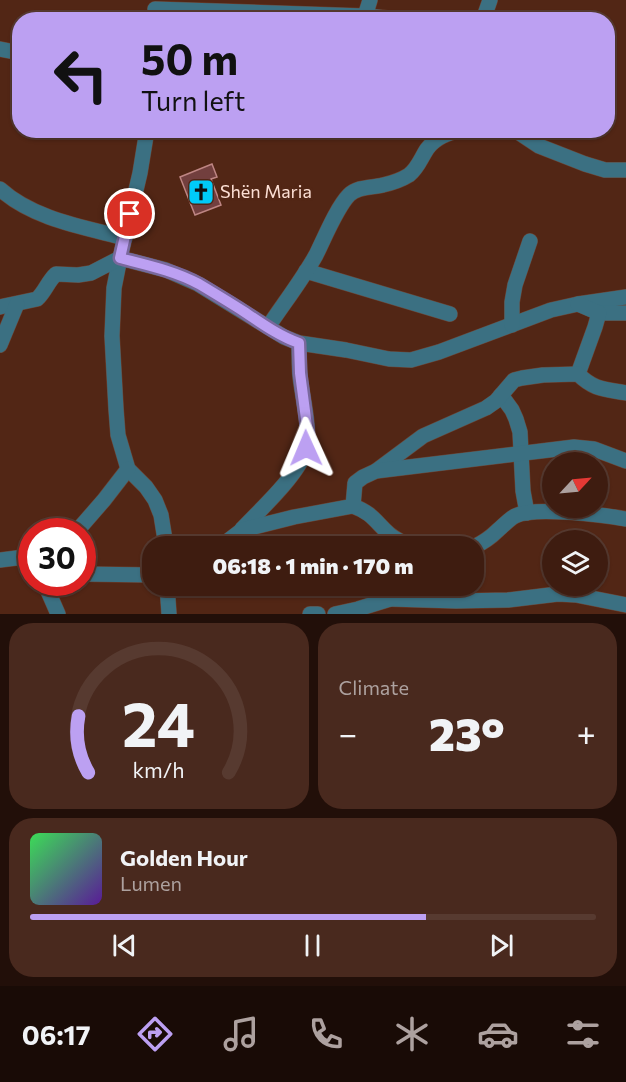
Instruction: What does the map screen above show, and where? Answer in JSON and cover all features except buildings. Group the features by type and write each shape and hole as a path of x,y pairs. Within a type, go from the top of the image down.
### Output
{"street":[{"path":"155,10 262,6 324,12"},
{"path":"145,138 113,300 113,358 118,435 128,469 146,486 155,500 161,515 164,536"},
{"path":"268,327 306,271 342,203 350,194 359,189 398,181 410,174 419,165 427,149 439,138"},
{"path":"526,138 538,146 585,164 605,170 626,170"},
{"path":"0,189 39,213 125,238"},
{"path":"512,325 515,285 530,241"},
{"path":"0,307 37,299 56,274 91,273 120,258 182,276 284,338 299,343 389,359 411,360 457,346 551,310 626,297"},
{"path":"306,271 450,314"},
{"path":"0,345 16,304"},
{"path":"578,304 599,313 626,313"},
{"path":"578,374 599,313"},
{"path":"234,536 286,481 302,459 306,448 308,434 300,373 299,343"},
{"path":"354,506 355,483 376,471 423,436 496,402 514,381 543,375 578,374 595,387 626,393"},
{"path":"501,395 512,410 520,432 527,513"},
{"path":"376,471 574,447 594,448 626,461"},
{"path":"88,518 128,469"},
{"path":"242,530 294,517 354,506 367,512 392,536"},
{"path":"484,540 515,517 527,513 569,513 626,519"},
{"path":"0,560 18,558"},
{"path":"96,574 142,575"},
{"path":"390,598 477,601 558,594 576,595 626,605"},
{"path":"49,596 54,612"},
{"path":"168,596 169,614"},
{"path":"335,614 358,609 393,596"},
{"path":"310,614 318,614"}],"place":[{"name":"Shën Maria","path":"201,192"}],"route":[{"path":"130,214 120,258 182,276 238,307 284,338 299,343 300,373 308,434 306,448"}]}
